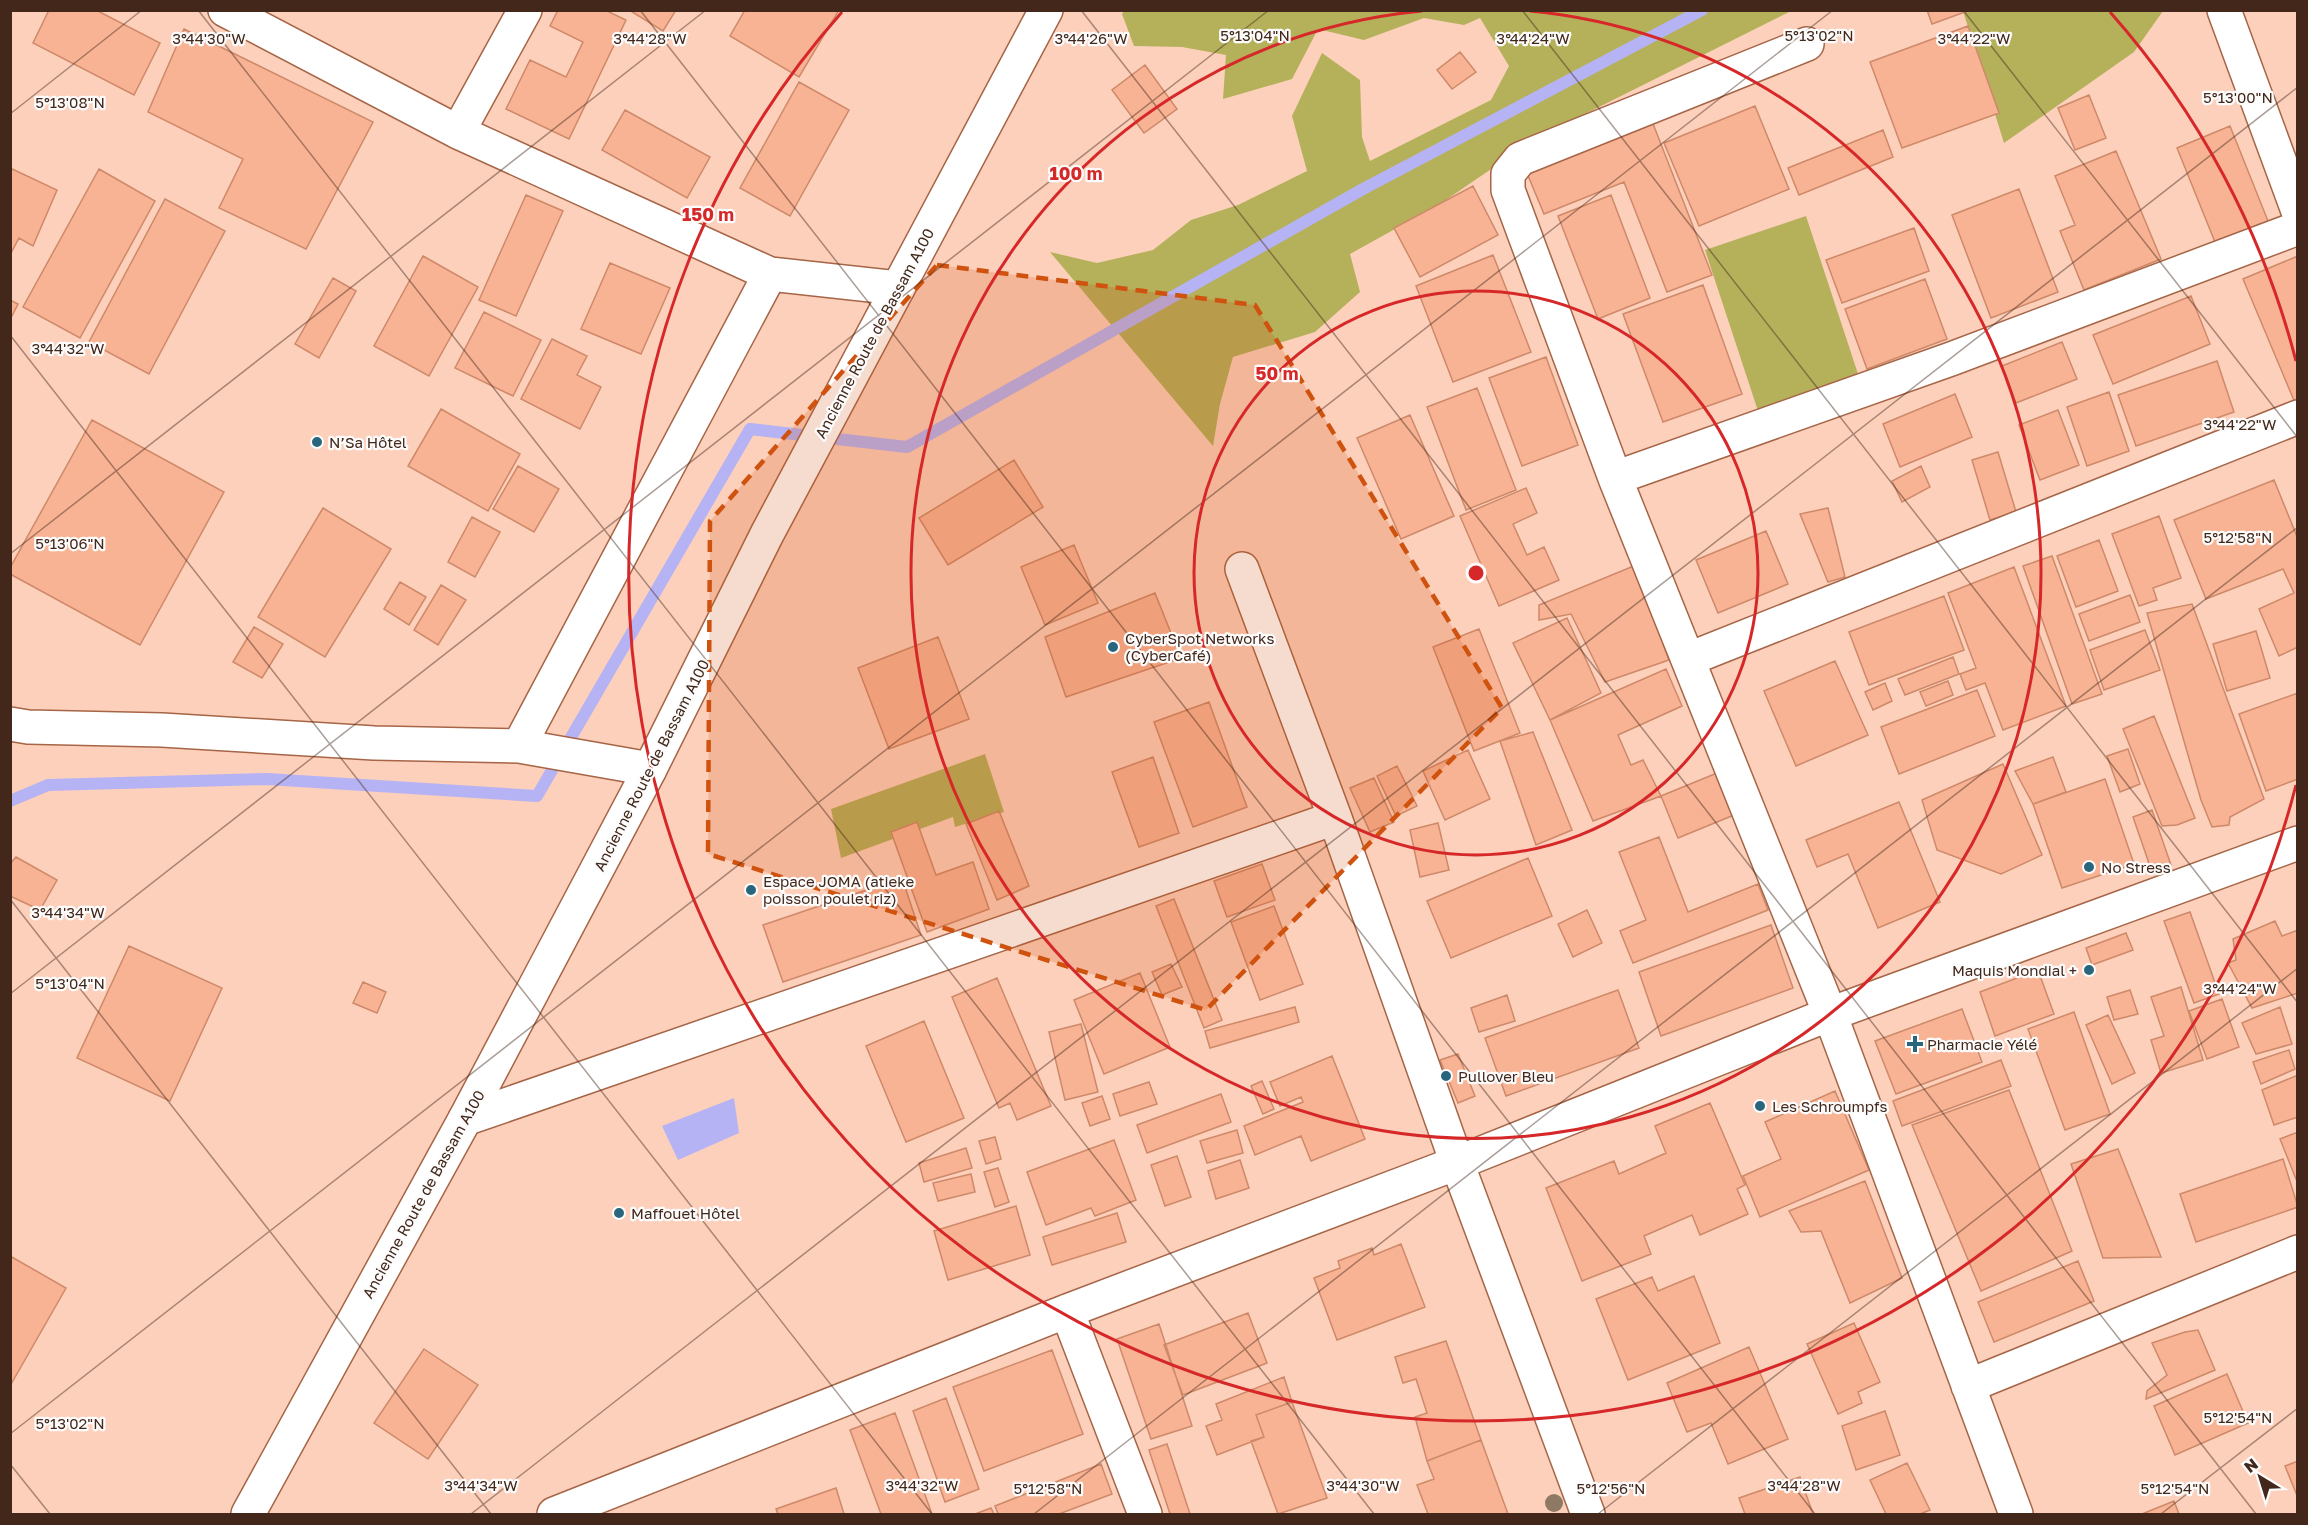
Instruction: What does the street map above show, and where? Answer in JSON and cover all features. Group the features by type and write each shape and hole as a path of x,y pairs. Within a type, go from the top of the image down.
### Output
{"street":[{"path":"225,10 458,132 770,274 898,288"},
{"path":"458,132 525,10"},
{"name":"Ancienne Route de Bassam A100","path":"248,1515 465,1119 650,769 768,534 1046,10"},
{"path":"2224,10 2298,211"},
{"path":"1807,44 1520,159 1508,174 1508,190 1615,478 1830,1014 2016,1515"},
{"path":"1615,478 1951,359 2298,228"},
{"path":"519,746 770,274"},
{"path":"1689,659 2298,417"},
{"path":"1242,569 1335,818 1457,1163 1588,1515"},
{"path":"10,724 28,727 162,730 374,743 519,746 650,769"},
{"path":"465,1119 1335,818"},
{"path":"554,1515 1067,1311 1457,1163 1830,1014 2298,843"},
{"path":"1968,1386 2298,1252"},
{"path":"1067,1311 1145,1515"}],"highlighted area":[{"path":"937,265 1255,305 1502,708 1206,1010 708,854 710,521"}],"shaded area":[{"path":"1124,11 1791,11 1535,139 1440,204 1350,254 1360,292 1315,332 1233,357 1220,404 1213,446 1050,252 1097,263 1153,250 1191,220 1238,205 1307,171 1292,116 1322,53 1360,80 1362,137 1370,161 1491,100 1509,66 1480,18 1464,25 1424,18 1364,40 1318,29 1292,79 1223,99 1226,55 1182,47 1134,46 1122,14"},
{"path":"1963,11 2163,11 2134,52 2004,143"},
{"path":"1806,216 1861,383 1760,417 1705,250"},
{"path":"985,754 1004,812 955,827 953,817 841,858 831,809"}],"water":[{"path":"734,1098 739,1133 678,1160 662,1126"}],"building":[{"path":"49,10 96,10 160,43 134,95 33,43"},
{"path":"558,10 605,10 626,20 569,139 506,109 530,60 566,77 583,42 550,26"},
{"path":"629,10 676,10 663,31"},
{"path":"745,10 839,10 799,77 730,36"},
{"path":"1927,10 1965,10 1965,12 1932,24"},
{"path":"1968,26 1999,113 1902,148 1870,62"},
{"path":"184,29 373,122 306,249 219,208 243,159 148,112"},
{"path":"1460,52 1476,72 1452,89 1437,70"},
{"path":"1145,65 1177,109 1144,133 1112,90"},
{"path":"799,82 849,110 790,216 740,188"},
{"path":"2089,95 2106,138 2075,150 2058,108"},
{"path":"1755,106 1789,189 1699,226 1664,143"},
{"path":"625,110 710,157 687,198 602,150"},
{"path":"1650,116 1712,275 1667,292 1624,182 1544,214 1524,166"},
{"path":"2230,126 2270,226 2217,247 2177,148"},
{"path":"1883,130 1893,157 1799,195 1788,168"},
{"path":"2116,151 2161,259 2084,290 2060,231 2075,225 2055,176"},
{"path":"10,168 57,190 33,246 19,238 10,255"},
{"path":"99,169 155,201 80,338 23,307"},
{"path":"1473,186 1498,235 1420,277 1394,228"},
{"path":"2019,189 2058,292 1991,318 1952,215"},
{"path":"526,195 563,211 516,316 479,300"},
{"path":"1611,195 1650,298 1598,319 1558,216"},
{"path":"165,199 225,231 149,374 89,342"},
{"path":"1914,228 1929,271 1842,303 1826,260"},
{"path":"1493,255 1531,352 1453,382 1416,286"},
{"path":"423,256 478,287 429,376 374,346"},
{"path":"2298,256 2298,410 2243,279"},
{"path":"610,263 670,288 641,354 581,329"},
{"path":"333,278 356,291 319,358 295,344"},
{"path":"1925,279 1947,339 1867,369 1845,309"},
{"path":"1703,285 1742,394 1663,422 1623,314"},
{"path":"2191,296 2210,344 2113,384 2093,335"},
{"path":"10,300 18,304 10,320"},
{"path":"484,312 541,340 513,396 455,368"},
{"path":"552,339 587,356 577,375 601,387 580,429 521,399"},
{"path":"2062,342 2077,379 2016,403 2002,366"},
{"path":"1546,357 1578,445 1522,466 1489,378"},
{"path":"2217,361 2234,412 2136,446 2118,395"},
{"path":"1477,388 1516,490 1466,510 1427,407"},
{"path":"2109,392 2129,451 2087,466 2067,407"},
{"path":"1955,394 1972,437 1900,467 1883,424"},
{"path":"441,409 520,454 488,511 408,466"},
{"path":"2058,410 2079,465 2040,480 2019,425"},
{"path":"1410,415 1454,516 1401,539 1357,438"},
{"path":"92,420 224,492 140,645 10,574 10,568"},
{"path":"1998,452 2016,512 1990,520 1972,460"},
{"path":"1014,460 1043,507 948,565 919,518"},
{"path":"518,466 559,489 534,532 493,509"},
{"path":"1921,466 1930,487 1902,502 1892,481"},
{"path":"2274,480 2298,539 2298,647 2279,656 2259,609 2294,593 2283,569 2206,599 2174,520"},
{"path":"1526,488 1537,513 1513,524 1527,555 1544,547 1559,580 1499,606 1460,516"},
{"path":"323,508 391,549 325,657 258,617"},
{"path":"1828,508 1845,577 1828,582 1800,514"},
{"path":"2159,516 2181,578 2153,588 2157,600 2139,606 2112,534"},
{"path":"472,517 500,532 475,577 448,562"},
{"path":"1766,531 1788,584 1718,613 1696,560"},
{"path":"2099,540 2118,591 2076,607 2057,556"},
{"path":"1074,545 1098,603 1045,625 1021,567"},
{"path":"2052,556 2102,694 2072,704 2023,566"},
{"path":"1636,565 1669,660 1605,682 1571,614 1539,620 1539,605"},
{"path":"2014,567 2066,706 2003,730 1985,683 1966,690 1960,674 1976,668 1948,593"},
{"path":"400,582 426,597 409,625 384,609"},
{"path":"441,585 466,600 438,645 414,630"},
{"name":"CyberSpot Networks (CyberCafé)","path":"1155,593 1181,658 1066,697 1045,637"},
{"path":"2130,595 2140,622 2089,641 2079,614"},
{"path":"1944,596 1964,650 1869,685 1849,632"},
{"path":"2192,604 2264,799 2230,817 2229,825 2212,827 2201,800 2147,613"},
{"path":"1567,618 1601,693 1550,720 1513,643"},
{"path":"254,627 283,644 262,678 233,662"},
{"path":"1479,629 1520,733 1474,751 1433,647"},
{"path":"2145,630 2160,670 2104,690 2090,650"},
{"path":"2256,631 2270,678 2227,691 2213,644"},
{"path":"938,637 969,719 889,749 858,668"},
{"path":"1953,657 1959,674 1905,695 1898,679"},
{"path":"1835,661 1868,735 1796,766 1764,691"},
{"path":"1666,669 1682,706 1618,735 1631,765 1643,760 1661,796 1593,821 1550,720"},
{"path":"1948,681 1953,695 1926,706 1920,692"},
{"path":"1885,683 1892,701 1873,710 1865,692"},
{"path":"1977,690 1995,736 1899,774 1881,727"},
{"path":"2298,693 2298,779 2266,791 2239,714"},
{"path":"1209,702 1247,807 1193,827 1154,722"},
{"path":"2154,716 2195,818 2177,825 2162,826 2123,729"},
{"path":"1533,732 1572,830 1536,845 1500,741"},
{"path":"2128,749 2140,784 2120,792 2107,756"},
{"path":"1468,750 1490,799 1445,820 1423,771"},
{"path":"1153,757 1179,833 1139,847 1112,772"},
{"path":"2053,757 2066,792 2033,804 2015,771"},
{"path":"2003,764 2042,855 2001,874 1937,850 1922,800"},
{"path":"1397,766 1417,806 1396,816 1377,776"},
{"path":"1717,773 1734,815 1678,838 1661,796"},
{"path":"1374,778 1394,822 1370,832 1350,788"},
{"path":"2105,779 2134,864 2062,888 2033,804"},
{"path":"1899,802 1940,902 1878,928 1848,854 1817,867 1806,840"},
{"path":"2152,810 2171,865 2152,872 2133,817"},
{"path":"999,811 1029,886 997,900 966,824"},
{"path":"917,822 936,875 973,862 989,909 927,932 891,832"},
{"path":"1438,823 1449,870 1420,877 1410,830"},
{"path":"1659,837 1688,912 1758,884 1768,910 1633,963 1620,931 1646,920 1619,852"},
{"path":"16,857 57,880 40,910 10,896 10,864"},
{"path":"1528,858 1552,916 1451,958 1427,901"},
{"path":"1262,864 1275,900 1227,917 1214,881"},
{"path":"902,878 921,935 783,982 763,925"},
{"path":"1174,899 1222,1020 1204,1028 1156,906"},
{"path":"1274,906 1303,984 1260,1000 1231,922"},
{"path":"1587,910 1602,943 1573,957 1558,924"},
{"path":"2190,912 2219,994 2194,1003 2164,921"},
{"path":"2275,921 2282,936 2298,930 2298,993 2252,1008 2228,963 2236,960 2233,939"},
{"path":"1771,925 1793,988 1661,1036 1639,972"},
{"path":"2126,933 2133,950 2092,965 2086,948"},
{"path":"129,946 222,988 170,1101 77,1058"},
{"path":"1171,964 1182,987 1162,995 1152,972"},
{"path":"2038,970 2054,1014 1995,1036 1980,992"},
{"path":"1140,973 1170,1047 1104,1074 1074,1000"},
{"path":"997,978 1051,1106 1017,1120 1010,1103 999,1108 952,997"},
{"path":"363,982 386,992 377,1013 353,1003"},
{"path":"2181,987 2203,1060 2161,1073 2151,1040 2164,1036 2151,997"},
{"path":"1618,990 1639,1048 1506,1096 1485,1038"},
{"path":"2130,990 2138,1014 2114,1020 2107,997"},
{"path":"1507,995 1515,1021 1479,1032 1471,1008"},
{"path":"2222,999 2239,1047 2207,1059 2189,1011"},
{"path":"1295,1007 1299,1022 1210,1048 1205,1031"},
{"path":"2280,1007 2292,1044 2256,1054 2242,1023"},
{"path":"1962,1009 1982,1062 1896,1094 1875,1041"},
{"path":"2074,1012 2110,1114 2065,1130 2028,1029"},
{"path":"2108,1015 2135,1073 2112,1084 2086,1025"},
{"path":"924,1021 964,1118 906,1142 866,1046"},
{"path":"1081,1024 1098,1092 1065,1100 1049,1032"},
{"path":"2289,1050 2295,1069 2261,1084 2253,1062"},
{"path":"1458,1054 1475,1096 1458,1103 1440,1060"},
{"path":"1332,1056 1365,1139 1311,1161 1301,1136 1255,1155 1244,1126 1303,1102 1301,1097 1280,1106 1270,1082"},
{"path":"2001,1060 2011,1086 1902,1126 1893,1101"},
{"path":"2298,1075 2298,1117 2274,1125 2262,1090"},
{"path":"1262,1081 1274,1109 1263,1114 1251,1086"},
{"path":"1149,1082 1157,1104 1120,1116 1113,1094"},
{"path":"2009,1090 2072,1251 1981,1291 1912,1125"},
{"path":"1835,1091 1869,1170 1760,1217 1743,1176 1781,1159 1765,1122"},
{"path":"1221,1094 1231,1122 1147,1153 1137,1125"},
{"path":"1102,1096 1110,1119 1090,1126 1082,1103"},
{"path":"1710,1103 1745,1185 1737,1189 1748,1214 1700,1235 1692,1215 1644,1236 1651,1254 1582,1281 1546,1188 1614,1161 1619,1174 1666,1153 1655,1126"},
{"path":"1237,1130 1243,1153 1207,1163 1200,1141"},
{"path":"2298,1132 2298,1184 2280,1139"},
{"path":"995,1137 1001,1159 986,1164 979,1141"},
{"path":"1114,1140 1136,1200 1095,1216 1091,1208 1046,1225 1027,1172"},
{"path":"966,1148 972,1168 924,1182 919,1163"},
{"path":"2118,1149 2161,1257 2103,1258 2071,1164"},
{"path":"1177,1156 1191,1197 1165,1206 1151,1165"},
{"path":"2283,1159 2298,1207 2196,1242 2180,1194"},
{"path":"1240,1160 1249,1188 1216,1199 1208,1171"},
{"path":"998,1168 1009,1202 995,1207 984,1172"},
{"path":"971,1174 975,1192 938,1201 933,1183"},
{"path":"1865,1181 1902,1278 1850,1303 1821,1231 1801,1232 1789,1211"},
{"path":"1016,1206 1030,1255 948,1280 934,1231"},
{"path":"1117,1213 1126,1242 1052,1265 1043,1237"},
{"path":"1401,1244 1425,1307 1337,1340 1314,1278 1340,1268 1338,1261 1372,1248 1374,1255"},
{"path":"10,1256 66,1288 10,1386"},
{"path":"2078,1261 2094,1301 1994,1342 1978,1302"},
{"path":"1694,1276 1720,1343 1628,1380 1596,1299 1652,1277 1658,1291"},
{"path":"1248,1313 1267,1363 1183,1395 1164,1345"},
{"path":"1854,1323 1880,1382 1858,1392 1862,1403 1838,1414 1807,1344"},
{"path":"1159,1324 1192,1426 1151,1439 1117,1339"},
{"path":"2198,1330 2215,1370 2146,1399 2147,1391 2167,1375 2152,1343"},
{"path":"1446,1341 1481,1440 1427,1461 1415,1417 1427,1413 1416,1379 1403,1383 1395,1357"},
{"path":"1749,1347 1788,1439 1728,1464 1711,1423 1687,1432 1667,1383"},
{"path":"424,1349 478,1385 428,1459 374,1423"},
{"path":"1052,1350 1083,1434 984,1471 953,1387"},
{"path":"2227,1374 2248,1423 2175,1455 2154,1406"},
{"path":"1284,1377 1292,1402 1256,1415 1264,1437 1217,1455 1206,1426 1222,1420 1216,1404"},
{"path":"946,1398 979,1489 945,1502 913,1411"},
{"path":"1292,1402 1327,1498 1278,1514 1251,1441 1264,1437 1256,1415"},
{"path":"1885,1411 1900,1455 1856,1470 1842,1426"},
{"path":"895,1413 932,1514 881,1514 850,1430"},
{"path":"1481,1440 1508,1514 1428,1514 1417,1485 1434,1479 1427,1461"},
{"path":"1167,1444 1190,1514 1170,1514 1149,1450"},
{"path":"2298,1461 2298,1498 2285,1466"},
{"path":"1907,1463 1930,1510 1920,1514 1886,1514 1870,1480"},
{"path":"1101,1464 1112,1494 1059,1514 998,1514 995,1506"},
{"path":"1800,1477 1813,1514 1745,1514 1739,1498"},
{"path":"836,1488 844,1514 778,1514 776,1509"},
{"path":"2174,1501 2179,1514 2142,1514"},
{"path":"991,1508 994,1514 975,1514"}],"waterway":[{"path":"10,801 48,785 267,779 537,796 750,429 907,447 1363,189 1702,10"}],"place":[{"name":"N’Sa Hôtel","path":"317,442"},
{"name":"CyberSpot Networks (CyberCafé)","path":"1113,647"},
{"name":"No Stress","path":"2089,867"},
{"name":"Espace JOMA (atieke poisson poulet riz)","path":"751,890"},
{"name":"Maquis Mondial +","path":"2089,970"},
{"name":"Pharmacie Yélé","path":"1915,1044"},
{"name":"Pullover Bleu","path":"1446,1076"},
{"name":"Les Schroumpfs","path":"1760,1106"},
{"name":"Maffouet Hôtel","path":"619,1213"}]}
